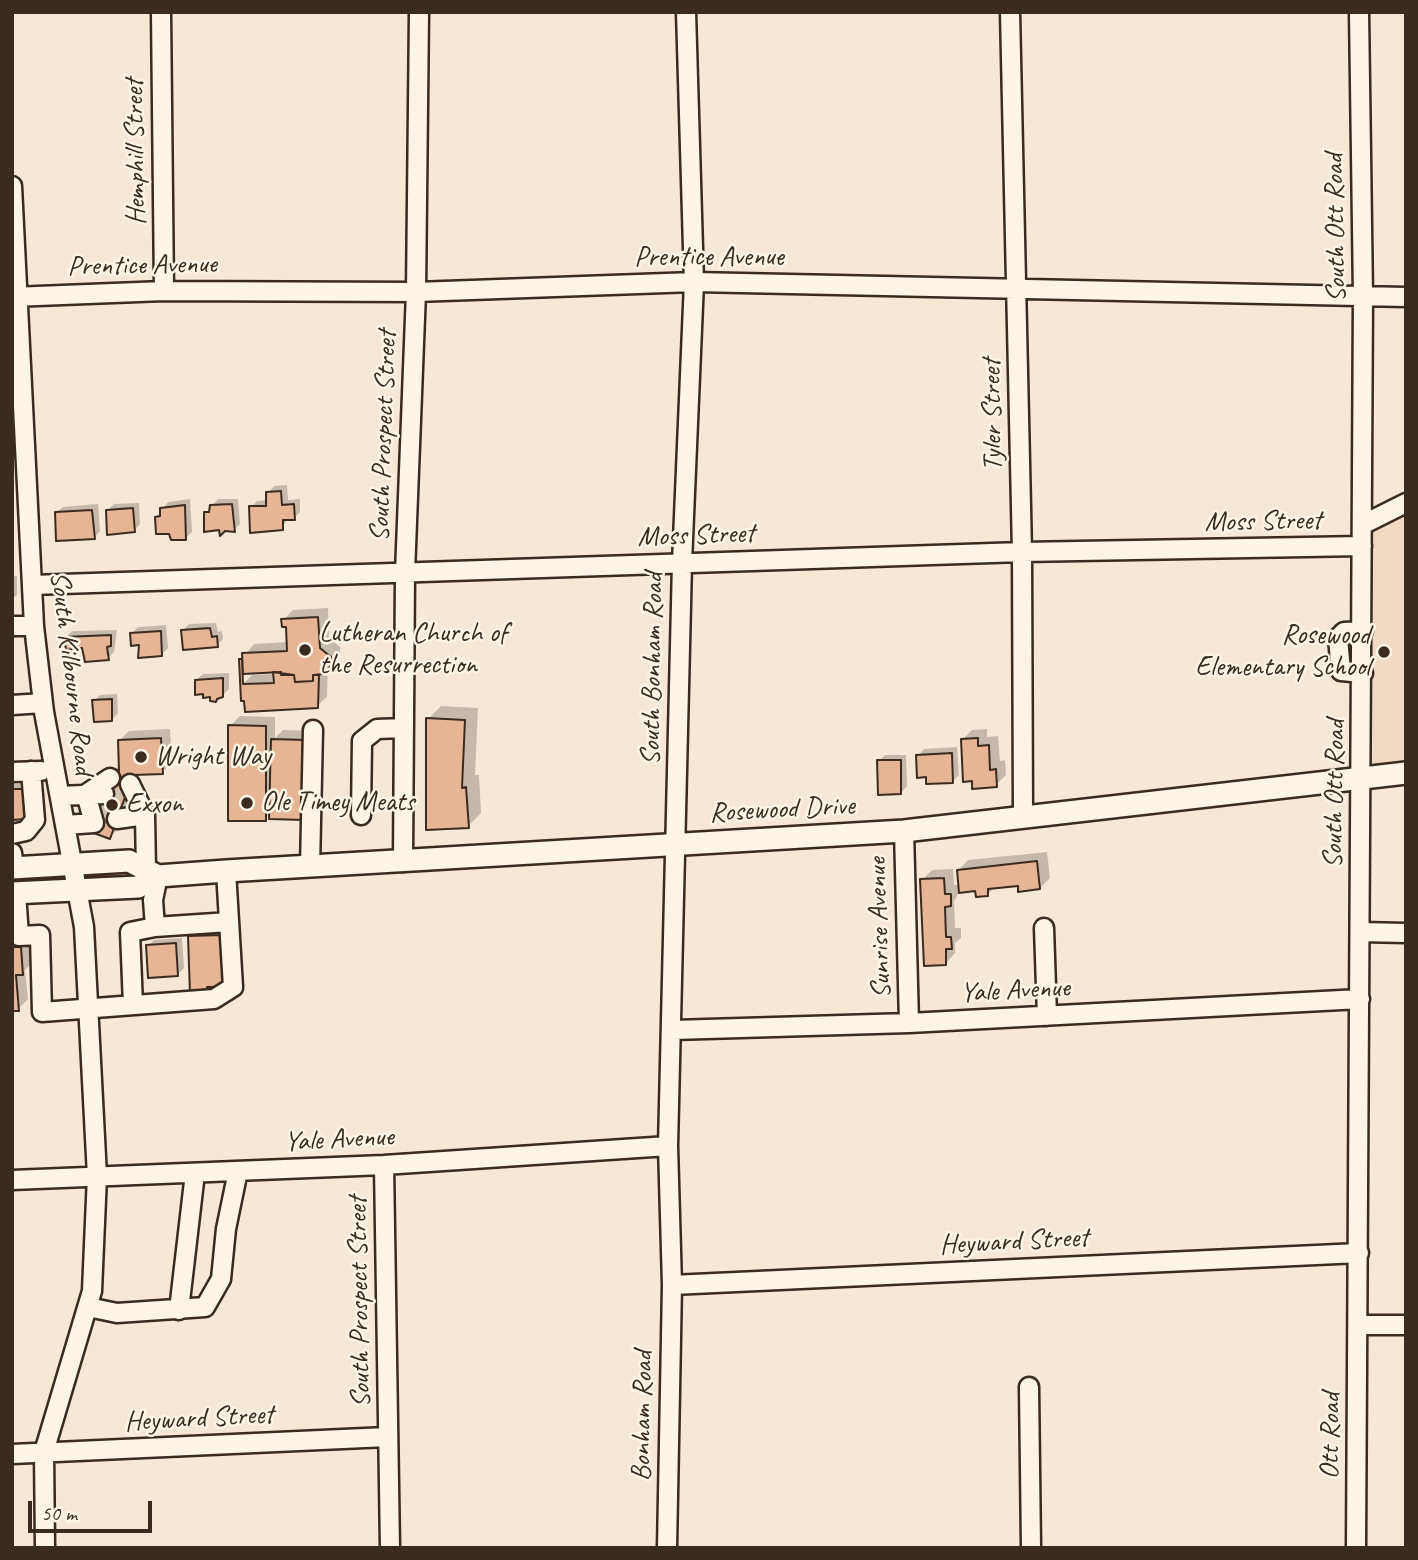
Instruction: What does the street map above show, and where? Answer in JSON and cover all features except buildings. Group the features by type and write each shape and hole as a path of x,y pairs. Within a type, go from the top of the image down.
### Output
{"main road":[{"name":"Rosewood Drive","path":"13,863 130,861 152,873 226,871 904,831 1406,773"},
{"name":"Rosewood Drive","path":"14,892 78,892 138,887 152,873"}],"street":[{"name":"Hemphill Street","path":"160,12 164,291"},
{"name":"South Prospect Street","path":"403,862 405,573 416,292 419,12"},
{"name":"South Bonham Road","path":"673,1285 668,1146 673,1030 682,563 694,282 686,12"},
{"name":"Tyler Street","path":"1010,12 1022,552 1023,816"},
{"name":"South Ott Road","path":"1358,1325 1363,673 1363,296 1359,12"},
{"name":"South Kilbourne Road","path":"12,186 19,451 34,626 43,703 84,927 97,1176 92,1291 44,1452 45,1548"},
{"name":"Prentice Avenue","path":"15,296 164,291 416,292 694,282 1016,286 1406,297"},
{"path":"1362,525 1406,503"},
{"name":"Moss Street","path":"32,585 1022,552 1362,547"},
{"path":"12,626 34,626"},
{"path":"1363,631 1344,632 1338,638 1340,671 1363,673"},
{"path":"12,705 43,703"},
{"path":"361,815 362,741 377,729 404,728"},
{"path":"310,867 313,730"},
{"path":"12,772 55,770"},
{"path":"12,834 26,831 35,820 31,771"},
{"path":"60,796 100,788"},
{"path":"98,813 100,788"},
{"path":"65,825 94,823 100,788"},
{"path":"127,793 145,815 155,927"},
{"path":"115,825 145,815"},
{"name":"Sunrise Avenue","path":"904,831 909,1023"},
{"path":"14,892 19,936 40,935 42,1012 214,999 233,987 226,871"},
{"path":"133,1005 130,932 155,927 229,922"},
{"path":"1044,928 1047,1016"},
{"path":"1360,932 1406,933"},
{"name":"Yale Avenue","path":"673,1030 909,1023 1360,999"},
{"name":"Yale Avenue","path":"12,1180 384,1166 668,1146"},
{"name":"South Prospect Street","path":"384,1166 390,1548"},
{"path":"88,1307 117,1313 205,1307 221,1279 226,1229 238,1171"},
{"path":"179,1310 195,1172"},
{"name":"Heyward Street","path":"673,1285 1359,1252"},
{"name":"Bonham Road","path":"667,1548 673,1285"},
{"path":"1358,1325 1406,1325"},
{"name":"Ott Road","path":"1356,1548 1358,1325"},
{"path":"1029,1387 1031,1548"},
{"name":"Heyward Street","path":"12,1454 387,1437"}],"shaded area":[{"name":"Rosewood Elementary School","path":"1406,503 1406,773 1362,776 1362,525"}],"tunnel":[{"path":"104,794 124,801"},
{"path":"98,813 117,819"}],"place":[{"name":"Lutheran Church of the Resurrection","path":"305,650"},
{"name":"Rosewood Elementary School","path":"1384,652"},
{"name":"Wright Way","path":"141,757"},
{"name":"Ole Timey Meats","path":"247,803"},
{"name":"Exxon","path":"112,805"}]}
